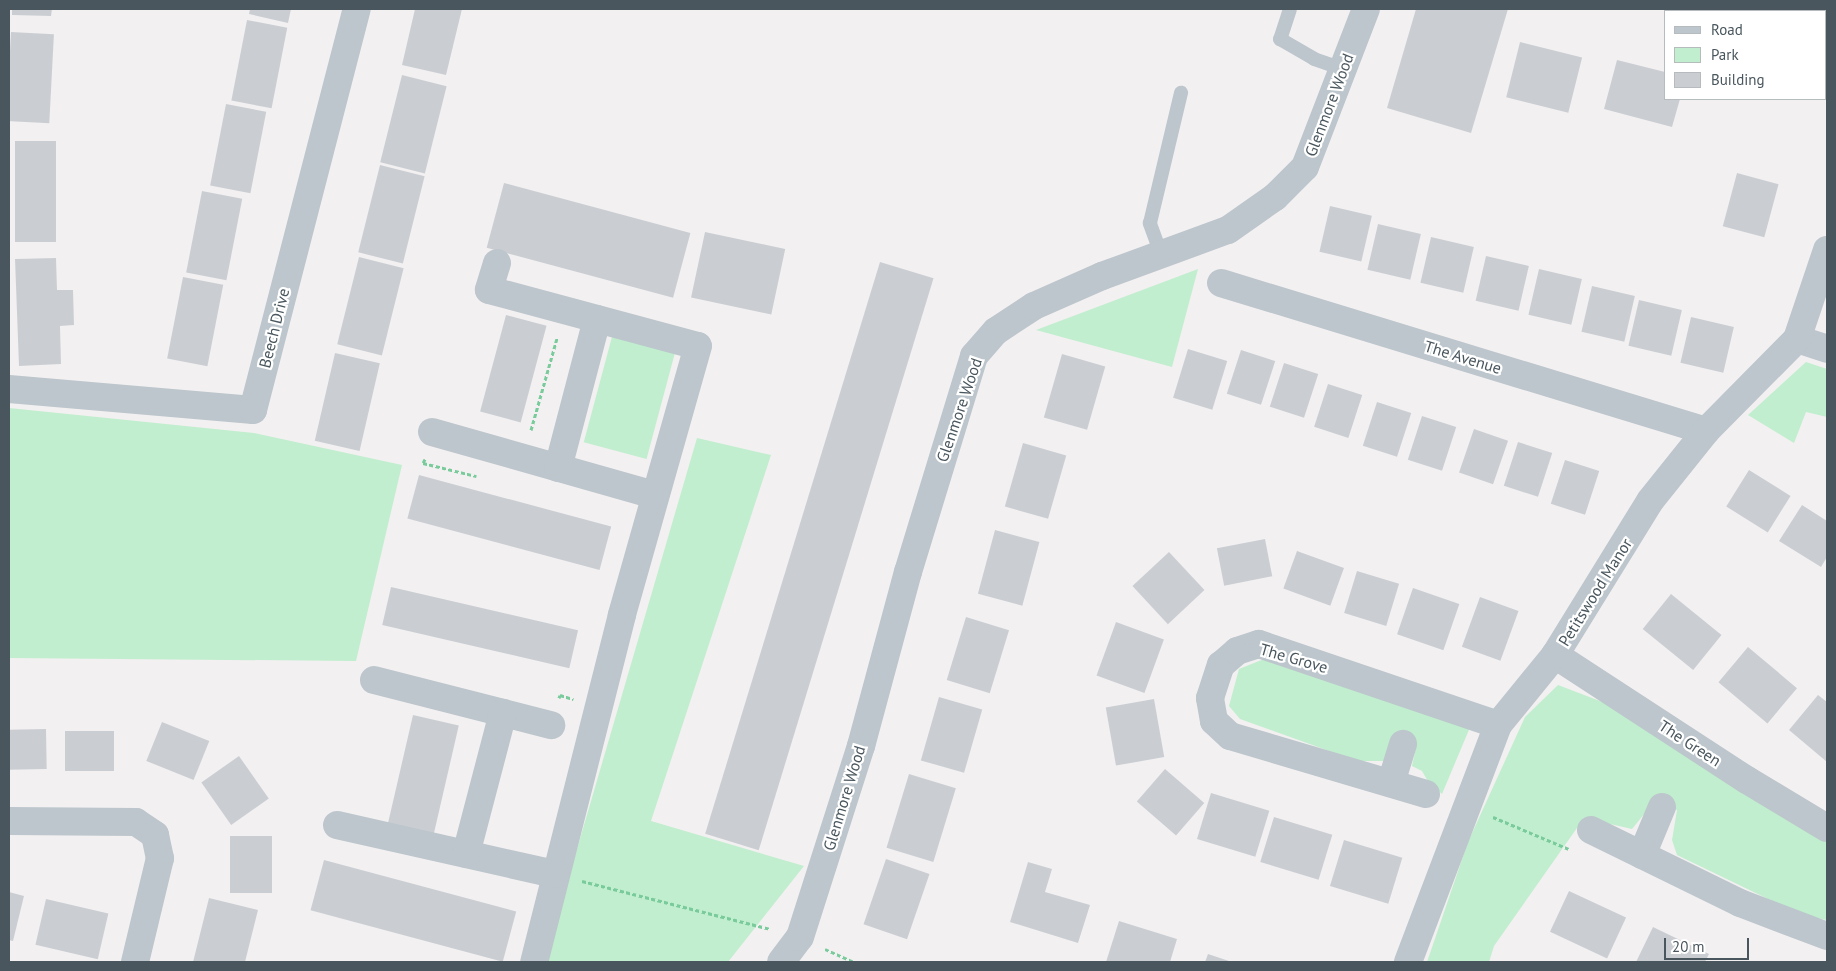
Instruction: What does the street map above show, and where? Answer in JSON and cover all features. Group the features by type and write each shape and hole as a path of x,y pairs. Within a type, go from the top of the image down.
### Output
{"street":[{"name":"Beech Drive","path":"9,389 253,410 357,9"},
{"name":"Glenmore Wood","path":"781,962 800,937 861,746 908,572 974,356 996,331 1034,306 1102,276 1228,230 1275,197 1306,167 1366,9"},
{"name":"Petitswood Manor","path":"1408,962 1498,725 1556,655 1650,502 1706,431 1797,338 1827,250"},
{"path":"497,263 490,290 698,346 655,496 555,874 534,962"},
{"name":"The Avenue","path":"1221,283 1706,431"},
{"path":"558,468 598,319"},
{"path":"1797,338 1827,349"},
{"path":"432,432 655,496"},
{"name":"The Grove","path":"1426,794 1230,736 1214,721 1210,698 1221,665 1237,651 1260,644 1498,725"},
{"name":"The Green","path":"1556,655 1747,780 1827,828"},
{"path":"374,680 551,725"},
{"path":"466,854 503,713"},
{"path":"1390,783 1403,744"},
{"path":"1642,855 1662,807"},
{"path":"9,821 136,822 155,835 160,858 135,962"},
{"path":"337,826 555,874"},
{"path":"1591,830 1740,904 1827,936"}],"lane":[{"path":"1290,9 1280,39 1314,59 1343,69"},
{"path":"1161,254 1150,223 1181,93"}],"path":[{"path":"523,458 565,310"},
{"path":"432,432 424,463 478,477"},
{"path":"551,725 560,695 574,699 576,690"},
{"path":"1466,806 1568,850 1591,830"},
{"path":"555,874 800,937 854,962"}],"green space":[{"path":"1198,269 1172,367 1036,330"},
{"path":"613,333 676,350 647,459 584,442"},
{"path":"1806,362 1827,369 1827,417 1806,412 1794,443 1748,415"},
{"path":"9,408 254,433 402,465 356,661 9,658"},
{"path":"697,438 771,455 651,821 804,866 728,962 544,962"},
{"path":"1264,659 1471,725 1442,794 1429,783 1422,771 1412,766 1417,743 1392,738 1384,761 1357,761 1240,719 1229,706 1239,669"},
{"path":"1558,685 1613,706 1827,840 1827,920 1801,915 1677,855 1672,840 1677,810 1654,802 1632,829 1584,818 1494,946 1489,962 1427,962 1468,842 1525,717"}],"building":[{"path":"12,9 52,9 51,16 12,15"},
{"path":"250,9 291,9 288,23 249,14"},
{"path":"415,9 462,9 446,75 402,65"},
{"path":"1416,9 1508,9 1471,133 1387,108"},
{"path":"1827,9 1827,34 1826,10 1762,10"},
{"path":"247,20 287,28 272,108 231,100"},
{"path":"11,32 54,34 49,123 9,121"},
{"path":"1520,42 1582,57 1568,113 1506,97"},
{"path":"1617,60 1664,72 1664,100 1680,100 1672,127 1604,109"},
{"path":"402,75 447,86 425,173 380,162"},
{"path":"226,104 266,112 250,193 210,185"},
{"path":"15,141 56,141 56,242 15,242"},
{"path":"380,165 425,176 403,263 358,252"},
{"path":"1737,173 1779,184 1764,237 1723,226"},
{"path":"504,183 690,233 673,298 487,248"},
{"path":"202,191 242,199 226,280 186,272"},
{"path":"1330,206 1372,216 1361,261 1319,252"},
{"path":"1378,224 1421,234 1410,280 1367,270"},
{"path":"705,232 785,249 771,315 691,298"},
{"path":"1431,237 1474,247 1463,293 1420,283"},
{"path":"1486,256 1529,266 1519,311 1476,301"},
{"path":"359,257 404,268 382,355 337,344"},
{"path":"56,258 57,290 73,290 74,325 60,326 61,364 19,366 15,259"},
{"path":"880,262 934,278 759,850 705,834"},
{"path":"1539,269 1582,279 1571,325 1528,315"},
{"path":"183,277 223,285 207,366 167,358"},
{"path":"1592,286 1635,296 1624,342 1581,332"},
{"path":"1639,300 1682,310 1671,356 1628,346"},
{"path":"506,315 547,326 521,422 480,412"},
{"path":"1691,317 1734,327 1723,373 1680,363"},
{"path":"1188,349 1227,361 1212,410 1173,398"},
{"path":"1241,350 1275,361 1261,405 1227,394"},
{"path":"335,353 380,363 360,451 315,441"},
{"path":"1062,354 1105,366 1087,430 1044,417"},
{"path":"1284,363 1318,374 1304,418 1270,407"},
{"path":"1328,384 1362,395 1348,438 1314,427"},
{"path":"1377,402 1411,413 1397,457 1363,446"},
{"path":"1422,416 1456,427 1442,471 1408,460"},
{"path":"1474,429 1508,441 1493,484 1459,472"},
{"path":"1518,442 1552,453 1538,497 1504,486"},
{"path":"1023,443 1066,455 1048,519 1005,506"},
{"path":"1565,460 1599,471 1585,515 1551,504"},
{"path":"1749,470 1791,496 1768,532 1726,506"},
{"path":"419,475 611,527 600,570 407,518"},
{"path":"1802,505 1827,521 1827,557 1821,567 1779,541"},
{"path":"995,530 1039,542 1022,606 978,594"},
{"path":"1265,539 1272,576 1224,586 1217,548"},
{"path":"1297,551 1344,568 1330,606 1283,589"},
{"path":"1169,552 1204,590 1168,624 1132,586"},
{"path":"1357,571 1399,584 1386,626 1344,613"},
{"path":"391,587 578,630 569,668 382,625"},
{"path":"1413,588 1459,604 1443,650 1397,634"},
{"path":"1671,594 1722,635 1693,670 1643,629"},
{"path":"1480,597 1519,611 1500,661 1462,647"},
{"path":"966,617 1009,630 990,693 947,680"},
{"path":"1116,622 1164,639 1144,693 1097,676"},
{"path":"1748,647 1797,688 1767,723 1718,682"},
{"path":"1818,695 1827,702 1827,762 1789,730"},
{"path":"939,697 982,709 964,773 921,760"},
{"path":"1154,699 1164,757 1116,766 1106,708"},
{"path":"413,715 459,726 433,836 388,825"},
{"path":"162,722 209,741 194,780 146,761"},
{"path":"46,729 47,769 10,770 9,730"},
{"path":"65,731 114,731 114,771 65,771"},
{"path":"239,756 269,799 231,825 201,782"},
{"path":"1165,769 1204,803 1176,836 1137,801"},
{"path":"909,774 956,788 933,862 886,848"},
{"path":"1211,793 1269,811 1255,857 1197,839"},
{"path":"1274,817 1332,835 1319,880 1260,862"},
{"path":"230,836 272,836 272,893 230,893"},
{"path":"1344,840 1402,858 1388,904 1330,886"},
{"path":"886,859 929,874 907,939 864,924"},
{"path":"324,860 516,912 503,962 311,910"},
{"path":"1028,862 1052,869 1045,892 1090,905 1078,943 1010,922"},
{"path":"1569,891 1626,918 1607,958 1550,932"},
{"path":"9,892 24,896 13,941 9,940"},
{"path":"209,898 258,910 245,962 193,962"},
{"path":"46,899 108,913 98,959 35,945"},
{"path":"1119,921 1177,939 1170,962 1106,962"},
{"path":"1653,927 1709,954 1705,962 1636,962"},
{"path":"1208,954 1232,962 1205,962"}]}
